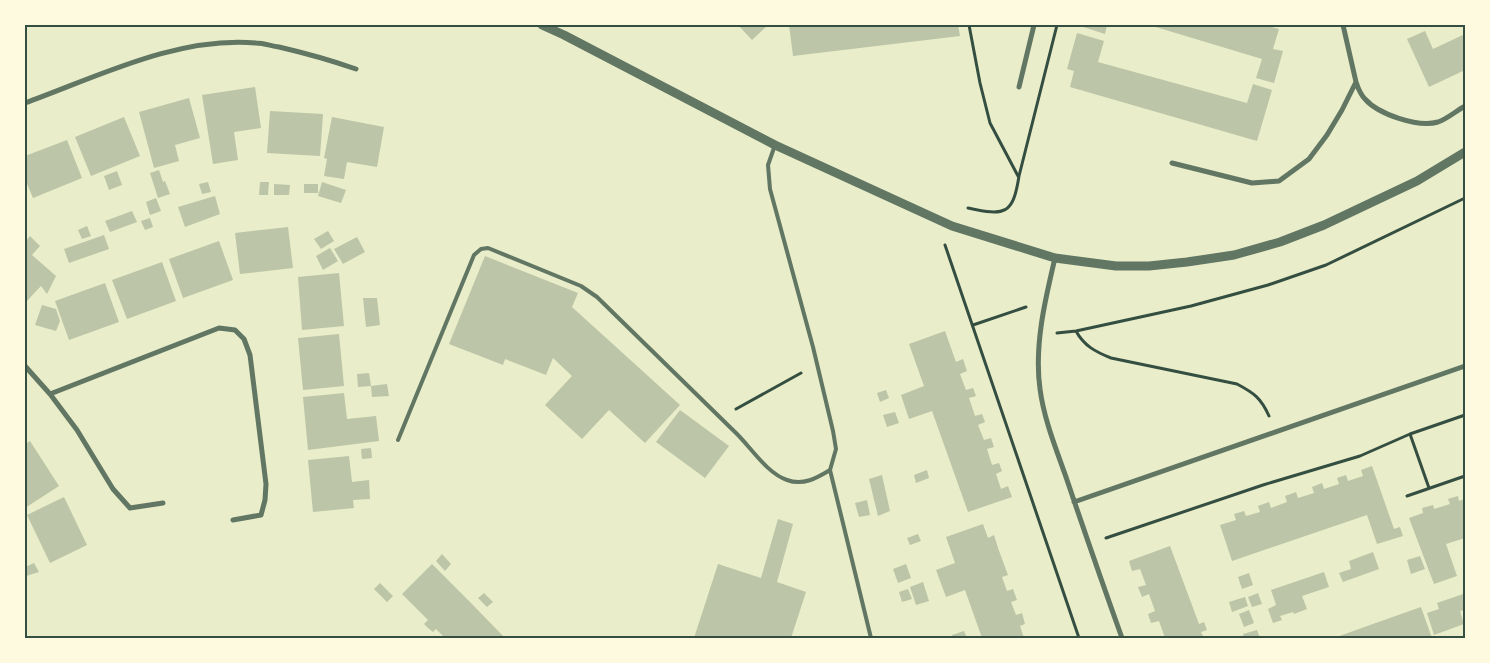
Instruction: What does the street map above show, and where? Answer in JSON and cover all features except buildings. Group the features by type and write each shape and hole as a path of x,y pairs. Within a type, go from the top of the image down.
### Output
{"street":[{"path":"542,25 573,39 775,145 952,226 1055,258 1116,266 1149,266 1234,255 1280,242 1324,225 1417,181 1465,152"},
{"path":"1019,87 1034,25"},
{"path":"1343,25 1356,82 1360,93 1367,101 1396,119 1416,123 1437,122 1465,106"},
{"path":"25,103 102,73 159,54 213,44 256,43 311,54 356,68"},
{"path":"1172,163 1252,183 1279,180 1309,159 1337,118 1356,82"},
{"path":"1055,258 1041,333 1039,352 1040,389 1048,426 1122,638"},
{"path":"50,394 219,328 235,330 244,339 250,355 266,484 265,500 261,514 233,520"},
{"path":"25,366 50,394 77,430 113,489 130,508 163,503"},
{"path":"1074,502 1465,366"}],"lane":[{"path":"775,145 768,166 770,190 813,347 833,431 836,449 830,470 871,638"},
{"path":"398,440 474,255 481,249 488,248 580,286 597,297 741,438 773,472 786,480 798,483 815,479 830,470"}],"path":[{"path":"970,25 980,84 990,123 1019,176"},
{"path":"1057,25 1012,206 1001,211 984,211 960,206 944,246 973,325 1079,638"},
{"path":"1041,333 1076,331 1191,306 1268,285 1326,265 1465,198"},
{"path":"973,325 1046,300"},
{"path":"1076,331 1080,339 1094,352 1110,358 1237,384 1252,392 1261,401 1275,433"},
{"path":"743,405 802,373"},
{"path":"1108,537 1263,485 1360,456 1410,434 1465,415"},
{"path":"1410,434 1429,488"},
{"path":"1407,496 1465,476"}]}
